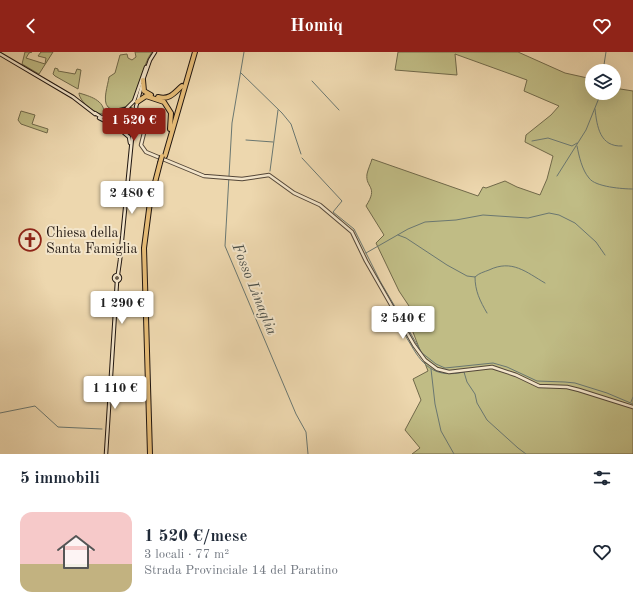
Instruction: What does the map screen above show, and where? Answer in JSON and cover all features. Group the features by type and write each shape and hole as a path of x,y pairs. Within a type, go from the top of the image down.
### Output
{"highway":[{"path":"163,156 182,86 194,52"},
{"path":"151,454 144,248 150,202 194,52"},
{"path":"144,80 143,89 145,93 162,98 173,96 182,86"},
{"path":"137,102 147,96 165,103 171,113 170,129"}],"main road":[{"path":"154,52 150,60 137,102 137,114 144,131 141,145 146,152 197,174 227,179 244,179 265,175 271,176 294,193 316,203 349,228 414,345 425,360 437,369 446,372 492,368 515,375 540,386 579,390 633,407"},
{"path":"0,54 67,93 101,117 104,117 125,109 134,101 147,62 154,52"},
{"path":"125,109 134,111 137,114"},
{"path":"118,127 116,116 122,110"},
{"path":"95,113 118,127 129,137 131,149"},
{"path":"123,132 127,133 135,130 137,128 139,118"},
{"path":"137,128 144,131"},
{"path":"106,454 117,281 120,278 118,274 131,149 135,130"}],"shaded area":[{"path":"25,52 32,52 29,53 26,58 45,64 46,58 38,56 41,52 53,52 39,74 22,64"},
{"path":"135,52 152,52 148,58 136,96 132,103 127,106 111,109 105,101 109,77 115,73 120,55 127,54 128,58 132,60 136,57"},
{"path":"398,52 518,52 565,73 585,77 585,100 621,100 621,89 633,91 633,454 412,454 420,448 405,430 421,400 413,379 428,371 411,327 409,306 399,291 376,243 384,235 366,206 372,191 367,179 367,172 372,159 478,196 483,187 486,188 505,181 540,195 547,179 553,156 525,142 526,135 551,115 559,106 524,91 527,80 455,54 457,75 395,70"},
{"path":"55,68 58,69 58,71 75,74 77,69 81,70 78,89 55,76 53,74"},
{"path":"79,93 96,99 102,105 104,114 100,114 88,107 82,100"},
{"path":"128,110 132,111 138,117 138,125 132,131 128,132 124,131 118,125 117,121 118,117 124,111"},
{"path":"21,111 35,115 32,124 48,129 47,133 21,124 18,120"}],"waterway":[{"name":"Fosso Linaglia","path":"244,52 232,123 225,246 296,414 306,432 308,454"},
{"path":"604,64 606,52"},
{"path":"241,73 282,113 291,124 301,154"},
{"path":"312,81 339,110"},
{"path":"557,176 586,130 598,100"},
{"path":"595,109 601,135 609,143 622,146"},
{"path":"270,171 278,110"},
{"path":"532,141 548,138 572,146 577,143"},
{"path":"246,140 273,142"},
{"path":"577,146 583,167 592,181 597,184 610,187 633,189"},
{"path":"302,158 342,201 333,212 354,229 380,281 422,353 436,364 445,368 493,363 507,367 537,381 575,383 607,393 633,404"},
{"path":"366,253 408,229 425,222 456,220 483,215 528,218 549,213 559,215 575,223 596,242 605,255"},
{"path":"398,235 406,238 447,265 467,276 475,277 478,274 497,267 512,266 525,271 545,283"},
{"path":"475,277 478,296 487,313"},
{"path":"403,329 416,353 426,365 446,374 464,372 467,382 475,394 477,403 487,420 526,454"},
{"path":"431,369 435,404 441,431 454,454"},
{"path":"631,402 633,397"},
{"path":"0,413 35,406 58,427 102,429"}],"place":[{"name":"Chiesa della Santa Famiglia","path":"30,240"}]}
